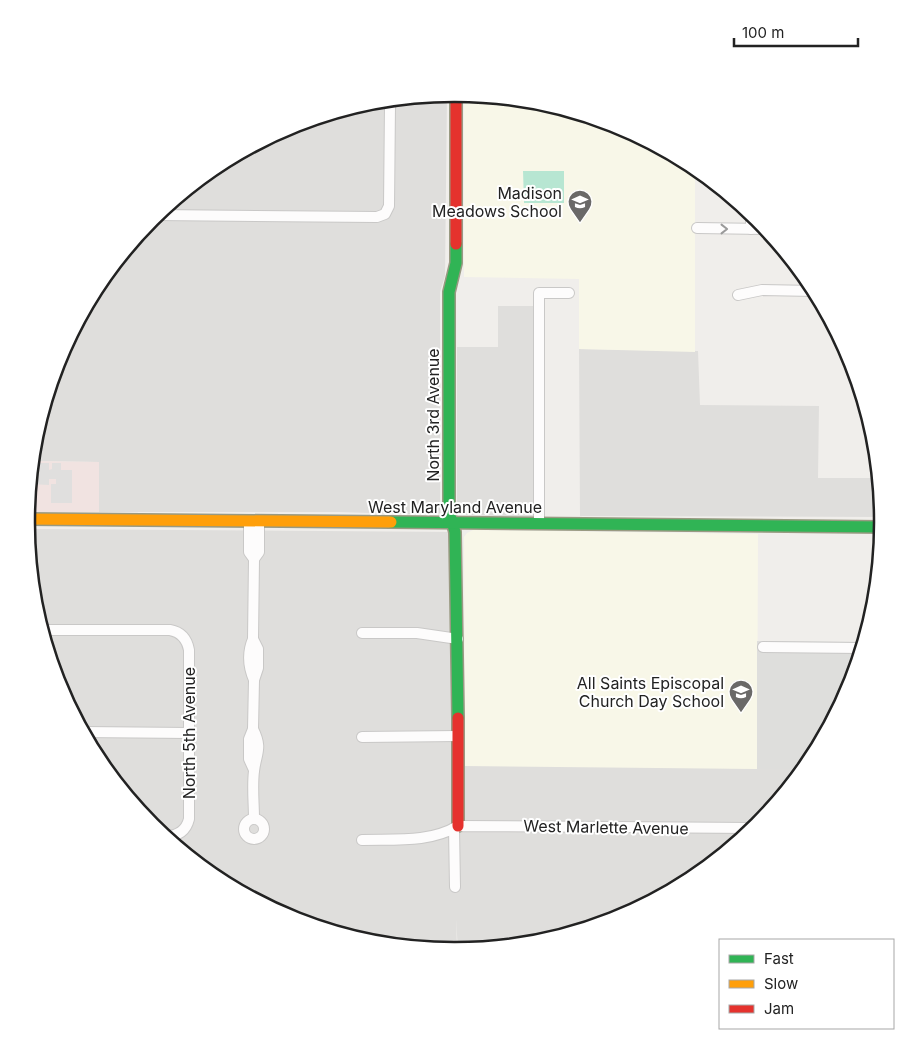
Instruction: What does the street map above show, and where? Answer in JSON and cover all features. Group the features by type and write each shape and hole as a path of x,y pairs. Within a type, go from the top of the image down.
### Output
{"street":[{"name":"North 3rd Avenue","path":"455,886 458,639 453,523 449,512 449,292 456,263 456,102"},
{"path":"169,215 377,217 385,214 389,206 390,108"},
{"path":"697,228 755,229"},
{"path":"738,295 762,290 804,291"},
{"path":"539,524 539,292 569,292"},
{"name":"West Maryland Avenue","path":"35,519 874,527"},
{"path":"254,522 259,552 254,559 254,639 258,649 258,668 254,680 253,729 258,739 259,756 254,770 254,819"},
{"name":"North 5th Avenue","path":"49,630 170,630 185,638 189,650 189,819 185,828 176,835"},
{"path":"362,633 417,633 458,639"},
{"path":"763,647 855,648"},
{"path":"91,732 189,733"},
{"path":"362,737 458,736"},
{"name":"West Marlette Avenue","path":"362,840 424,838 456,827 741,828"}],"shaded area":[{"path":"447,102 445,276 440,292 440,513 434,515 339,512 99,512 99,462 40,461 49,413 67,361 91,312 122,267 158,225 199,189 221,173 294,134 346,117 373,111 400,106"},
{"name":"Madison Meadows School","path":"464,102 509,106 563,117 589,125 615,134 640,146 695,178 695,352 579,349 579,279 464,277"},
{"path":"498,306 534,306 535,517 461,515 457,512 457,347 498,347"},
{"path":"579,349 698,351 700,405 819,406 818,478 871,478 874,517 580,516"},
{"path":"40,461 99,462 99,512 35,512"},
{"path":"40,463 49,463 49,470 52,469 52,463 61,463 61,470 72,470 72,503 51,503 51,484 56,484 56,479 49,479 49,485 37,484"},
{"path":"35,529 455,532 458,765 793,769 770,799 751,819 710,855 664,885 615,910 563,927 509,938 482,941 457,942 456,919 457,942 454,942 400,938 346,927 320,919 294,910 269,898 221,871 199,855 158,819 139,799 106,755 78,708 67,683 49,631 43,604"},
{"path":"473,530 758,534 757,769 465,766 464,537"},
{"path":"757,641 857,642 831,708 818,732 793,769 757,769"}],"green space":[{"path":"523,171 564,171 564,203 524,203"}],"traffic: fast":[{"path":"456,244 456,263 449,292 449,512 455,532 458,718"},
{"path":"391,522 874,527"}],"traffic: slow":[{"path":"35,519 391,522"}],"traffic: jam":[{"path":"456,102 456,244"},
{"path":"458,718 458,826"}],"place":[{"name":"Madison Meadows School","path":"580,223"},
{"name":"All Saints Episcopal Church Day School","path":"741,713"}]}
